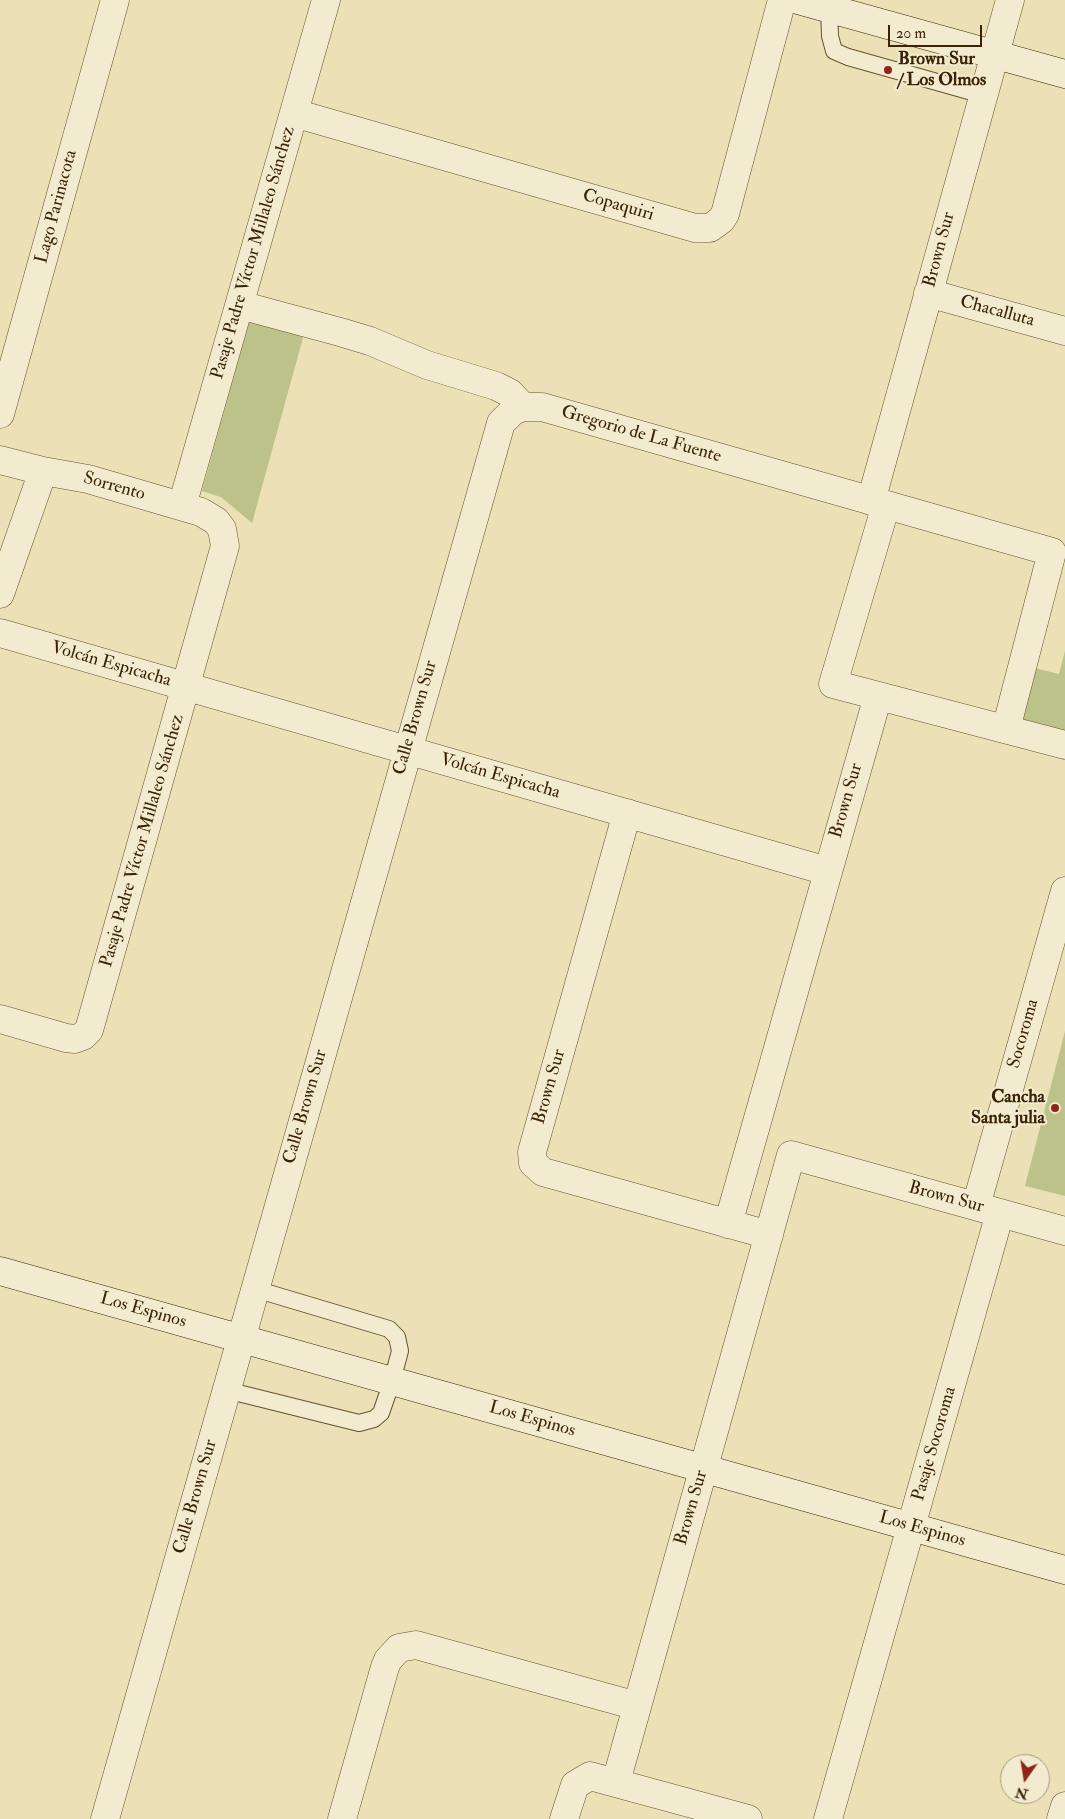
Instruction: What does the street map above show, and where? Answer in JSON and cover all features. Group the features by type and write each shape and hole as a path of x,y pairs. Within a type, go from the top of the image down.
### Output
{"street":[{"name":"Lago Parinacota","path":"0,414 115,0"},
{"name":"Pasaje Padre Víctor Millaleo Sánchez","path":"182,506 326,0"},
{"name":"Copaquiri","path":"294,113 695,228 710,228 721,220 725,214 782,0"},
{"path":"798,0 1065,74"},
{"name":"Brown Sur","path":"728,1224 826,871 878,696 833,684 928,293 1010,0"},
{"name":"Chacalluta","path":"928,293 1065,331"},
{"path":"240,305 355,336 426,365 496,386 510,393 523,407"},
{"name":"Gregorio de La Fuente","path":"523,407 542,407 1052,552"},
{"name":"Calle Brown Sur","path":"105,1819 497,431 506,416 523,407"},
{"name":"Sorrento","path":"0,460 43,472 88,479 182,506 209,515 222,529"},
{"path":"0,594 43,472"},
{"name":"Pasaje Padre Víctor Millaleo Sánchez","path":"0,1019 75,1039 83,1036 92,1022 225,546 222,529"},
{"path":"1052,552 1056,566 1065,577"},
{"path":"1006,729 1052,552"},
{"name":"Volcán Espicacha","path":"0,633 826,871"},
{"path":"878,696 1065,745"},
{"name":"Brown Sur","path":"627,813 532,1152 532,1163 543,1172 769,1235"},
{"name":"Socoroma","path":"988,1210 1065,891"},
{"name":"Brown Sur","path":"616,1782 791,1155 1065,1231"},
{"name":"Pasaje Socoroma","path":"828,1819 912,1527 988,1210"},
{"name":"Los Espinos","path":"0,1271 1065,1570"},
{"path":"342,1819 388,1660 393,1653 407,1645 416,1645 637,1706"},
{"path":"564,1819 574,1785 581,1779 590,1776 748,1819"},
{"path":"1061,1819 1065,1806"}],"lane":[{"path":"829,8 830,36 834,51 848,57 983,95"},
{"path":"226,1390 359,1423 374,1419 381,1413 392,1381 400,1351 397,1337 390,1330 255,1289"}],"green space":[{"path":"250,319 304,334 252,523 221,497 202,491"},
{"path":"1065,651 1065,735 1020,723 1034,668 1059,674"},
{"name":"Cancha Santa julia","path":"1065,1031 1065,1196 1025,1186"}],"place":[{"name":"Brown Sur / Los Olmos","path":"888,70"},
{"name":"Cancha Santa julia","path":"1055,1108"}]}
